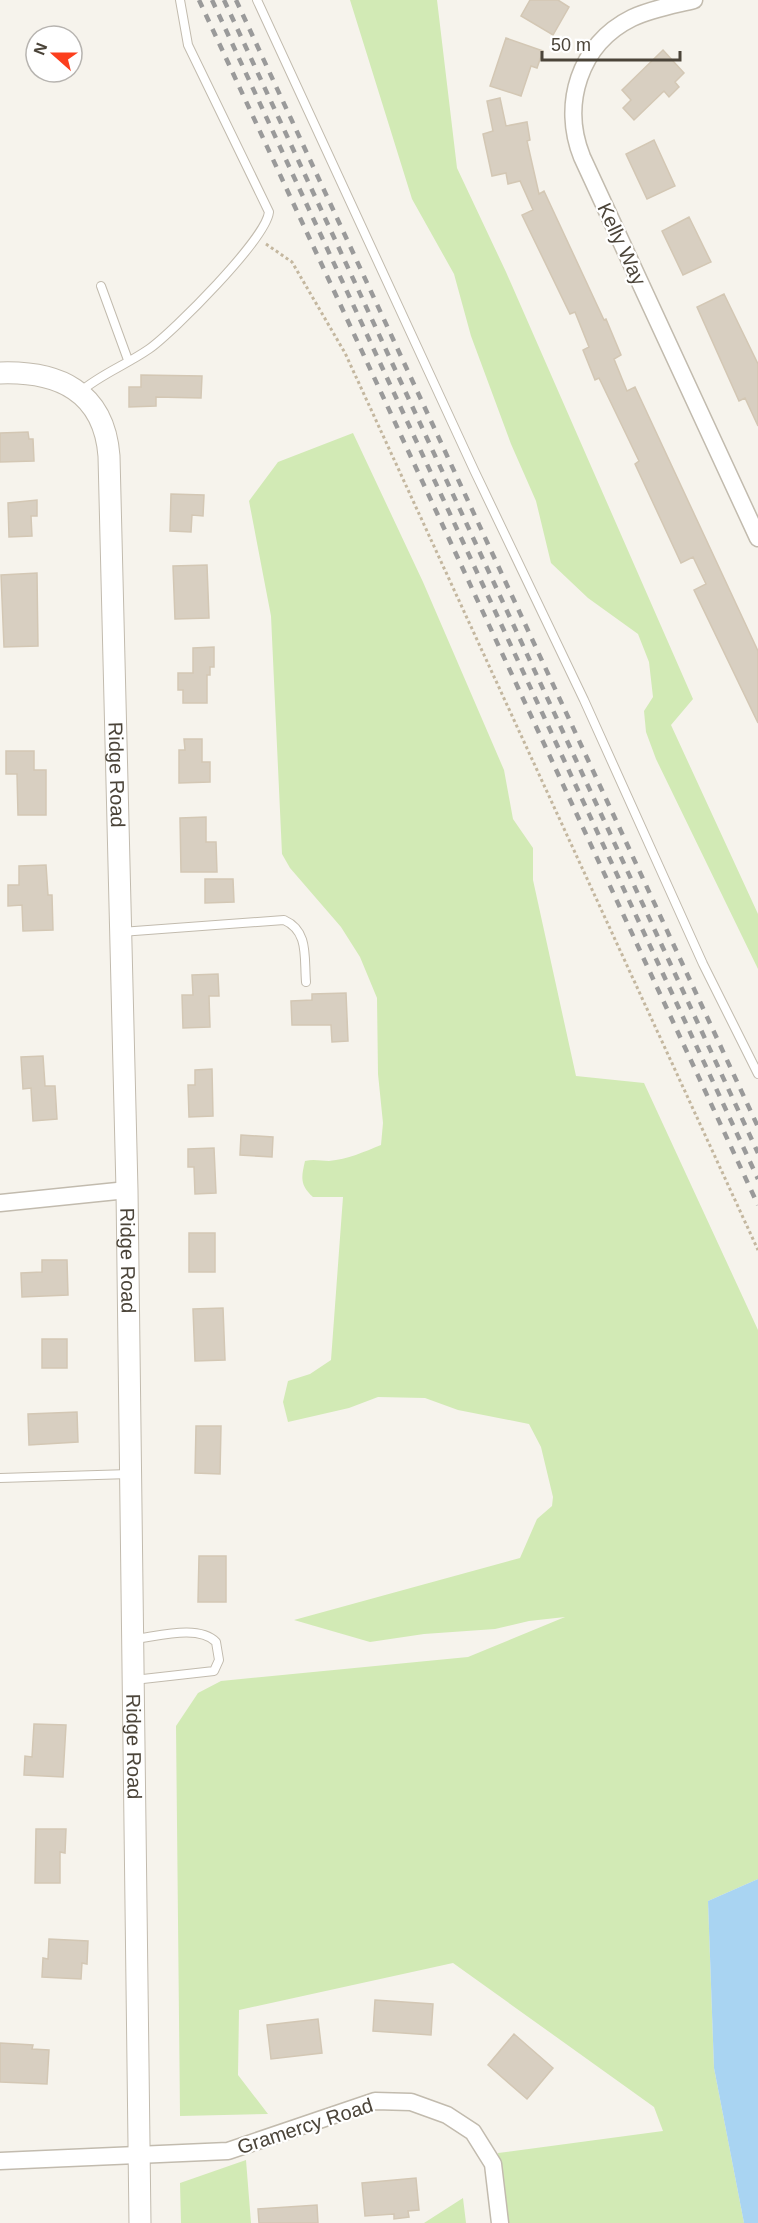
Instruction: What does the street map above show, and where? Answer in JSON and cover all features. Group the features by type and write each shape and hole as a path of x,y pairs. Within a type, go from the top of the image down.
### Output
{"street":[{"name":"Kelly Way","path":"694,0 633,18 615,28 600,42 579,77 574,97 573,128 582,157 758,538"},
{"name":"Ridge Road","path":"0,373 46,375 62,381 79,393 98,415 107,439 109,456 127,1190 140,2223"},
{"path":"0,1203 127,1190"},
{"name":"Gramercy Road","path":"0,2161 140,2157 228,2151 375,2101 411,2102 447,2115 473,2132 493,2163 500,2223"}],"lane":[{"path":"79,393 97,378 150,348 177,326 256,239 268,220 269,212 188,45 180,0"},
{"path":"257,0 459,438 584,700 704,964 758,1074"},
{"path":"101,286 128,360"},
{"path":"120,932 284,920 295,925 303,935 306,982"},
{"path":"0,1478 131,1474"},
{"path":"133,1639 195,1633 207,1636 216,1642 219,1660 214,1671 134,1680"}],"path":[{"path":"256,239 273,247 292,262 345,353 758,1251"}],"green space":[{"path":"350,0 437,0 457,168 506,272 693,699 671,725 758,914 758,969 656,759 646,732 644,711 653,697 649,662 638,634 588,598 551,563 536,501 511,444 471,336 454,274 412,199"},
{"path":"353,433 423,582 504,770 513,819 533,848 533,880 576,1076 644,1083 758,1330 758,1879 708,1901 714,2068 744,2223 504,2223 498,2153 663,2131 654,2107 453,1963 239,2010 238,2075 268,2114 180,2116 176,1726 198,1693 221,1681 468,1657 565,1617 529,1621 495,1629 424,1634 370,1642 294,1620 520,1558 537,1519 552,1506 553,1497 541,1447 529,1424 458,1410 425,1398 378,1397 349,1408 288,1422 283,1402 288,1381 310,1374 331,1360 343,1197 313,1197 303,1181 305,1161 343,1159 381,1145 383,1123 378,1074 377,998 360,957 341,927 290,868 282,854 271,616 249,501 278,462"},
{"path":"246,2160 251,2223 181,2223 180,2183"},
{"path":"463,2198 466,2223 424,2223"}],"water":[{"path":"758,1879 758,2223 744,2223 714,2068 708,1901"}],"building":[{"path":"530,0 558,0 569,7 553,35 521,16"},
{"path":"506,38 543,51 537,68 531,66 521,96 490,86"},
{"path":"663,50 684,73 675,82 679,87 669,97 664,91 634,120 623,108 631,100 622,90"},
{"path":"500,98 506,126 527,122 530,140 527,141 539,194 544,191 604,320 606,319 621,355 614,359 627,391 635,387 758,651 758,723 694,590 706,584 693,557 681,563 635,464 639,461 599,378 595,380 583,350 589,347 575,312 570,314 522,215 533,210 520,181 508,184 506,173 492,176 483,134 493,131 487,101"},
{"path":"654,140 675,186 647,199 626,154"},
{"path":"689,217 711,262 683,275 662,231"},
{"path":"724,294 758,364 758,426 745,398 739,401 697,307"},
{"path":"141,375 202,376 201,398 156,397 156,406 129,407 129,387 141,387"},
{"path":"28,432 29,439 33,439 34,461 0,462 0,433"},
{"path":"171,494 204,495 203,516 192,515 191,532 170,531"},
{"path":"37,500 37,516 31,516 32,536 9,537 8,503"},
{"path":"207,565 209,618 175,619 173,566"},
{"path":"37,573 38,646 4,647 1,575"},
{"path":"214,647 214,667 210,667 210,675 207,675 207,703 183,703 183,690 178,690 178,673 193,673 193,648"},
{"path":"184,739 202,739 202,762 210,762 210,782 179,783 179,750 185,750"},
{"path":"6,751 34,751 34,770 46,770 46,815 18,815 17,774 6,774"},
{"path":"206,817 206,842 216,842 217,872 181,872 180,818"},
{"path":"46,865 48,895 52,895 53,930 23,931 22,905 8,906 8,885 19,885 19,866"},
{"path":"205,879 233,879 234,902 205,903"},
{"path":"218,974 219,996 209,996 210,1027 183,1028 182,995 193,995 192,975"},
{"path":"346,993 348,1041 332,1042 331,1025 292,1025 291,1001 312,1000 312,994"},
{"path":"43,1056 45,1086 55,1086 57,1119 33,1121 31,1088 23,1089 21,1057"},
{"path":"212,1069 213,1116 189,1117 188,1085 195,1085 195,1070"},
{"path":"241,1135 273,1137 272,1157 240,1155"},
{"path":"214,1148 216,1193 195,1194 194,1167 188,1167 188,1149"},
{"path":"189,1233 215,1233 215,1272 189,1272"},
{"path":"42,1260 67,1260 68,1295 22,1297 21,1273 42,1272"},
{"path":"223,1308 225,1360 195,1361 193,1309"},
{"path":"42,1339 67,1339 67,1368 42,1368"},
{"path":"77,1412 78,1442 29,1445 28,1414"},
{"path":"196,1426 221,1426 220,1474 195,1473"},
{"path":"199,1556 226,1556 226,1602 198,1602"},
{"path":"34,1724 66,1725 63,1777 24,1775 25,1756 32,1757"},
{"path":"36,1829 66,1829 65,1853 60,1852 60,1883 35,1883"},
{"path":"49,1939 88,1941 87,1964 82,1963 81,1979 42,1977 43,1958 48,1959"},
{"path":"375,2000 433,2004 431,2035 373,2031"},
{"path":"318,2019 322,2053 271,2059 267,2025"},
{"path":"514,2034 553,2068 527,2099 488,2065"},
{"path":"0,2043 33,2045 32,2049 49,2050 47,2084 0,2082"},
{"path":"416,2178 419,2210 408,2211 409,2217 394,2219 394,2214 365,2216 362,2183"},
{"path":"317,2205 318,2223 259,2223 258,2209"}],"railway":[{"path":"199,0 758,1205"},
{"path":"212,0 758,1179"},
{"path":"224,0 758,1153"},
{"path":"236,0 758,1127"}]}
